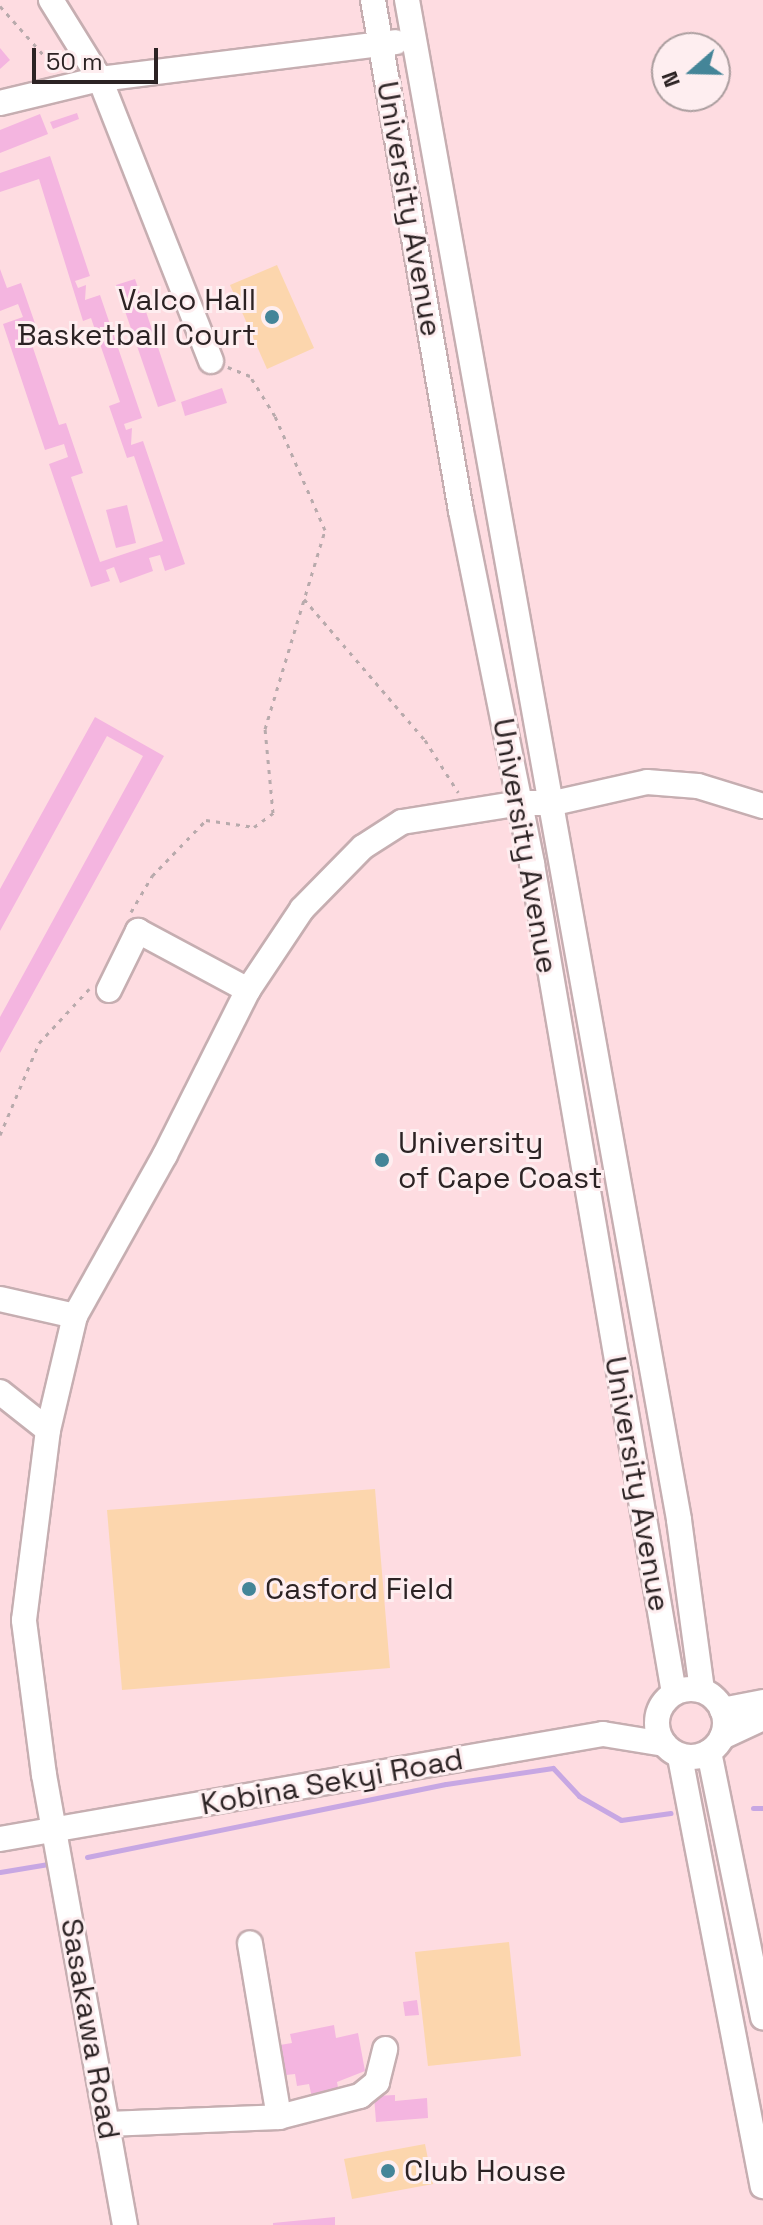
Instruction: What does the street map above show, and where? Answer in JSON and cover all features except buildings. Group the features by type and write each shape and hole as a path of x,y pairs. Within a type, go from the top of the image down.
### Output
{"street":[{"path":"51,0 100,79 211,361"},
{"name":"University Avenue","path":"373,0 461,511 521,803 674,1693"},
{"name":"University Avenue","path":"407,0 511,598 554,803 679,1520 702,1690"},
{"path":"0,103 100,79 381,46 413,39"},
{"name":"Sasakawa Road","path":"125,2225 55,1832 24,1620 48,1430 75,1316 165,1155 248,990 302,909 363,847 402,822 521,803 554,803 647,782 698,786 763,806"},
{"path":"100,986 138,931 248,990"},
{"path":"0,1299 75,1316"},
{"path":"0,1392 48,1430"},
{"path":"603,1734 658,1716 674,1693 702,1690 722,1710"},
{"path":"722,1710 763,1702"},
{"path":"722,1710 716,1744 763,2018"},
{"path":"658,1716 672,1750 763,2186"},
{"path":"672,1750 716,1744 763,1718"},
{"name":"Kobina Sekyi Road","path":"0,1839 31,1831 55,1832 603,1734 672,1750"},
{"path":"250,1943 279,2117"},
{"path":"107,2124 279,2117 360,2096 377,2082 385,2049"}],"path":[{"path":"0,6 71,85"},
{"path":"129,916 152,876 206,820 254,827 273,813 265,729 325,530 275,416 250,376 211,361"},
{"path":"304,599 425,740 471,813"},
{"path":"0,1135 39,1043 100,986"}],"shaded area":[{"name":"University of Cape Coast","path":"0,0 763,0 763,2225 0,2225"},
{"name":"Valco Hall Basketball Court","path":"277,265 314,348 267,369 230,285"},
{"name":"Casford Field","path":"375,1489 390,1668 122,1690 107,1510"},
{"path":"509,1942 521,2056 428,2066 415,1952"},
{"name":"Club House","path":"425,2144 433,2184 352,2199 344,2159"}],"waterway":[{"path":"87,1857 446,1784 553,1768 579,1796 621,1820 671,1813"},
{"path":"753,1808 763,1808"},
{"path":"0,1872 54,1863"}],"place":[{"name":"Valco Hall Basketball Court","path":"272,317"},
{"name":"University of Cape Coast","path":"382,1160"},
{"name":"Casford Field","path":"249,1589"},
{"name":"Club House","path":"388,2171"}]}
